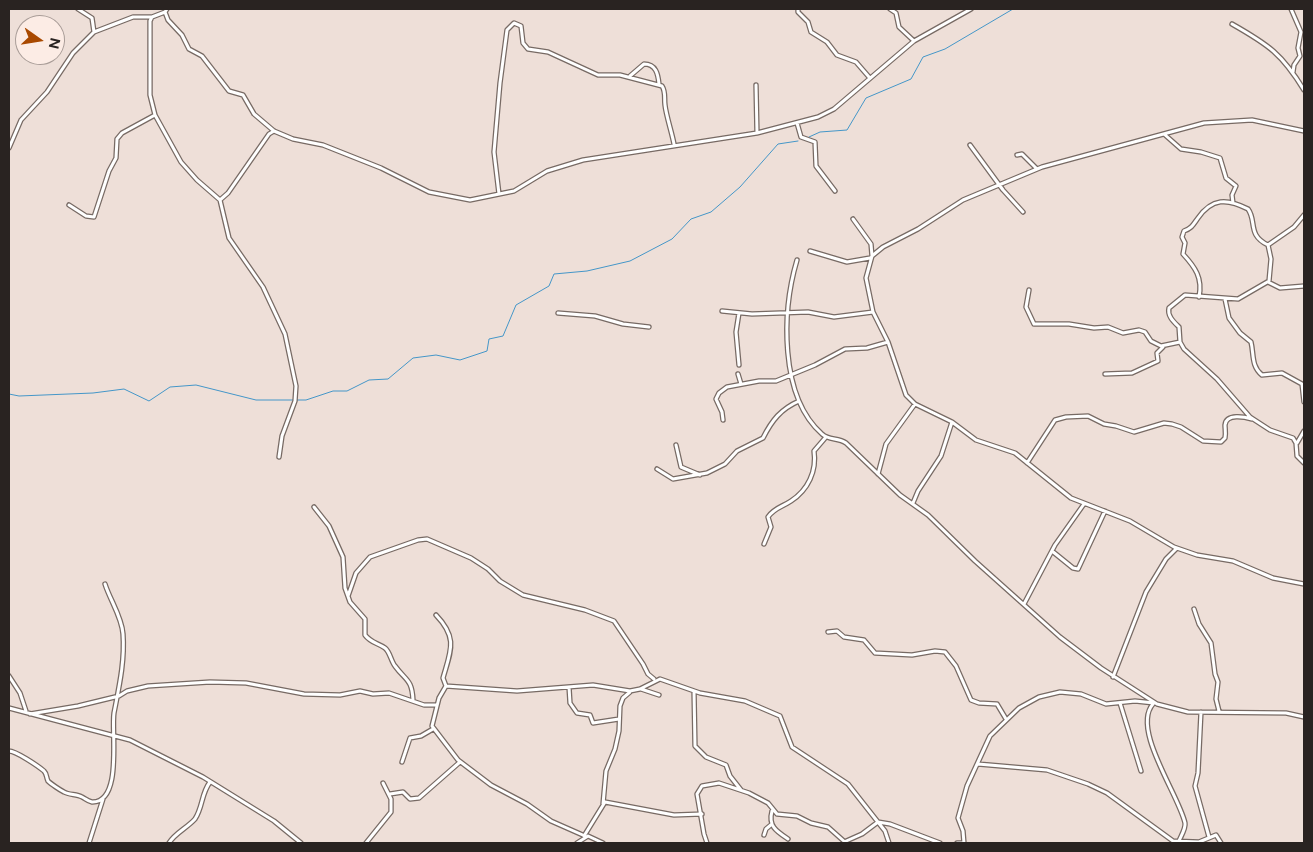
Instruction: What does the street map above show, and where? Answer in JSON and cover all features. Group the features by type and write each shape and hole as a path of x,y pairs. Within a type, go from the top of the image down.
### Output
{"street":[{"path":"78,9 92,18 94,32"},
{"path":"798,9 798,12 808,22 812,33 827,42 837,55 856,62 869,77"},
{"path":"890,9 896,13 899,28 914,41"},
{"path":"9,148 21,120 47,92 73,54 94,32 133,17 152,17 166,10 168,20 182,35 188,49 200,54 228,90 242,95 254,114 274,131 330,148 381,168 438,195 470,200 514,191 542,173 564,165 596,157 674,144 758,133 797,123 834,109 869,77 914,41 970,9"},
{"path":"1291,9 1301,33 1298,48 1299,57 1294,65 1293,72"},
{"path":"152,17 150,27 150,95 155,115 181,162 197,180 220,200 229,238 262,287 285,334 295,394 282,436 279,457"},
{"path":"499,194 495,142 507,30 514,23 521,26 524,43 528,49 548,52 598,75 629,76 659,84 665,90 666,112 670,121 674,144"},
{"path":"1232,24 1271,47 1293,72 1304,89"},
{"path":"629,76 647,63 656,70 659,84"},
{"path":"756,85 758,133"},
{"path":"68,205 86,216 94,217 108,171 116,158 117,139 122,133 155,115"},
{"path":"810,251 847,262 871,257 958,202 1000,186 1037,168 1204,123 1252,120 1304,131"},
{"path":"797,123 801,136 815,142 816,166 835,191"},
{"path":"220,200 228,193 268,134 274,131"},
{"path":"1164,134 1181,149 1220,158 1226,178 1236,186 1232,196 1233,203"},
{"path":"970,145 1000,186 1023,212"},
{"path":"1017,155 1022,154 1037,168"},
{"path":"1199,297 1199,277 1194,264 1183,254 1185,243 1182,238 1183,233 1194,226 1197,219 1214,204 1223,200 1250,211 1252,228 1262,242 1268,245"},
{"path":"1268,245 1294,227 1304,216"},
{"path":"854,219 871,244 871,257 866,272 866,284 873,312 888,342 906,395 915,404 952,422 973,439 1010,450 1071,498 1130,521 1177,548 1197,555 1233,561 1274,578 1304,584"},
{"path":"1268,245 1271,259 1268,269 1270,279 1267,282 1241,298 1225,299 1185,295 1168,308 1169,315 1180,330 1180,342 1193,359 1216,379 1253,419 1270,430 1291,436 1296,443 1297,456 1304,463"},
{"path":"797,260 786,311 791,376 799,401 809,418 826,437 840,438 878,474 960,543 975,560 1060,637 1113,677 1156,704"},
{"path":"1267,282 1280,288 1304,286"},
{"path":"1029,290 1026,307 1034,324 1068,324 1094,328 1108,327 1123,333 1139,330 1145,332 1153,342 1164,346"},
{"path":"1225,299 1229,318 1240,333 1251,342 1252,358 1259,373 1262,375 1286,374 1302,384 1304,402"},
{"path":"722,311 739,313 811,312 834,317 873,312"},
{"path":"558,313 595,316 623,324 649,327"},
{"path":"739,313 736,332 739,366"},
{"path":"723,420 722,412 716,399 717,395 727,388 759,380 772,382 791,376 845,348 867,348 888,342"},
{"path":"1105,374 1136,372 1158,361 1158,352 1164,346 1180,342"},
{"path":"738,374 741,384"},
{"path":"657,469 673,479 701,475 717,469 737,451 760,440 767,427 780,412 799,401"},
{"path":"878,474 886,444 915,404"},
{"path":"1027,463 1055,420 1066,417 1088,416 1104,424 1134,432 1145,431 1164,423 1172,424 1181,426 1203,441 1218,442 1225,438 1226,422 1229,418 1253,419"},
{"path":"913,503 918,491 941,456 952,422"},
{"path":"1296,443 1304,431"},
{"path":"764,544 771,527 768,517 775,509 792,500 812,479 816,463 814,451 826,437"},
{"path":"676,445 681,467 701,475"},
{"path":"1024,604 1052,551 1084,504"},
{"path":"314,507 329,526 343,557 345,588 350,602 365,619 366,636 386,650 395,666 410,681 413,700"},
{"path":"1052,551 1073,568 1078,569 1105,511"},
{"path":"348,596 356,573 370,557 418,540 427,539 471,558 488,569 500,581 523,595 585,610 614,621 649,676 654,680"},
{"path":"1113,677 1146,592 1166,559 1177,548"},
{"path":"89,843 114,770 114,716 119,696 123,634 105,584"},
{"path":"1194,609 1200,626 1211,643 1214,669 1218,682 1216,699 1218,711"},
{"path":"436,615 451,634 450,658 443,678 446,686 436,705 432,723 433,729 460,762 496,789 523,802 550,821 603,843"},
{"path":"828,632 837,631 844,637 863,640 875,653 912,655 935,650 945,652 956,666 971,700 979,703 997,704 1006,719"},
{"path":"9,676 20,693 28,713"},
{"path":"446,686 517,691 597,685 630,691 640,689 654,680 663,679 694,691 738,700 778,715 784,724 792,747 842,779 861,798 887,834 889,843"},
{"path":"28,713 71,707 119,696 127,691 148,686 210,682 246,683 304,694 340,695 360,691 373,694 389,693 424,705 436,705"},
{"path":"569,687 570,702 578,713 590,715 592,723 619,720"},
{"path":"640,689 659,695"},
{"path":"577,843 585,836 603,804 606,771 615,749 620,706 623,698 630,691"},
{"path":"694,691 695,746 706,756 726,765 730,776 742,790"},
{"path":"958,843 964,843 958,815 967,786 990,736 1006,719 1034,699 1060,692 1081,694 1106,704 1135,701 1156,704 1181,711 1286,713 1304,717"},
{"path":"1120,703 1141,771"},
{"path":"1156,704 1148,712 1150,738 1185,823 1179,841"},
{"path":"9,708 130,740 158,753 210,782 268,818 301,843"},
{"path":"1201,712 1198,772 1195,786 1209,837"},
{"path":"402,762 410,738 421,736 433,729"},
{"path":"9,751 21,754 26,761 39,767 46,773 49,782 64,792 81,796 88,801 99,801 104,798"},
{"path":"390,794 403,792 410,799 419,798 460,762"},
{"path":"978,764 1047,770 1088,784 1110,796 1172,842 1199,842 1209,837 1217,836 1221,843"},
{"path":"169,843 196,817 200,808 202,794 210,782"},
{"path":"368,842 389,815 392,802 383,782"},
{"path":"707,843 697,794 702,786 719,783 742,790 768,803 772,811 772,824 777,832 788,839"},
{"path":"603,804 607,802 682,816 702,814"},
{"path":"772,811 780,816 797,816 811,824 828,828 845,842 862,834 878,822 890,824 940,843"},
{"path":"764,835 766,829 772,824"}],"waterway":[{"path":"809,137 820,132 847,130 866,98 911,79 923,57 945,49 1013,9"},
{"path":"9,394 19,396 93,393 124,389 149,401 170,387 196,385 256,400 306,400 333,391 347,391 369,380 388,379 413,358 436,355 460,360 487,351 489,339 503,336 516,305 549,286 554,274 587,271 630,261 672,239 691,219 711,212 740,187 778,144 798,141"}]}
